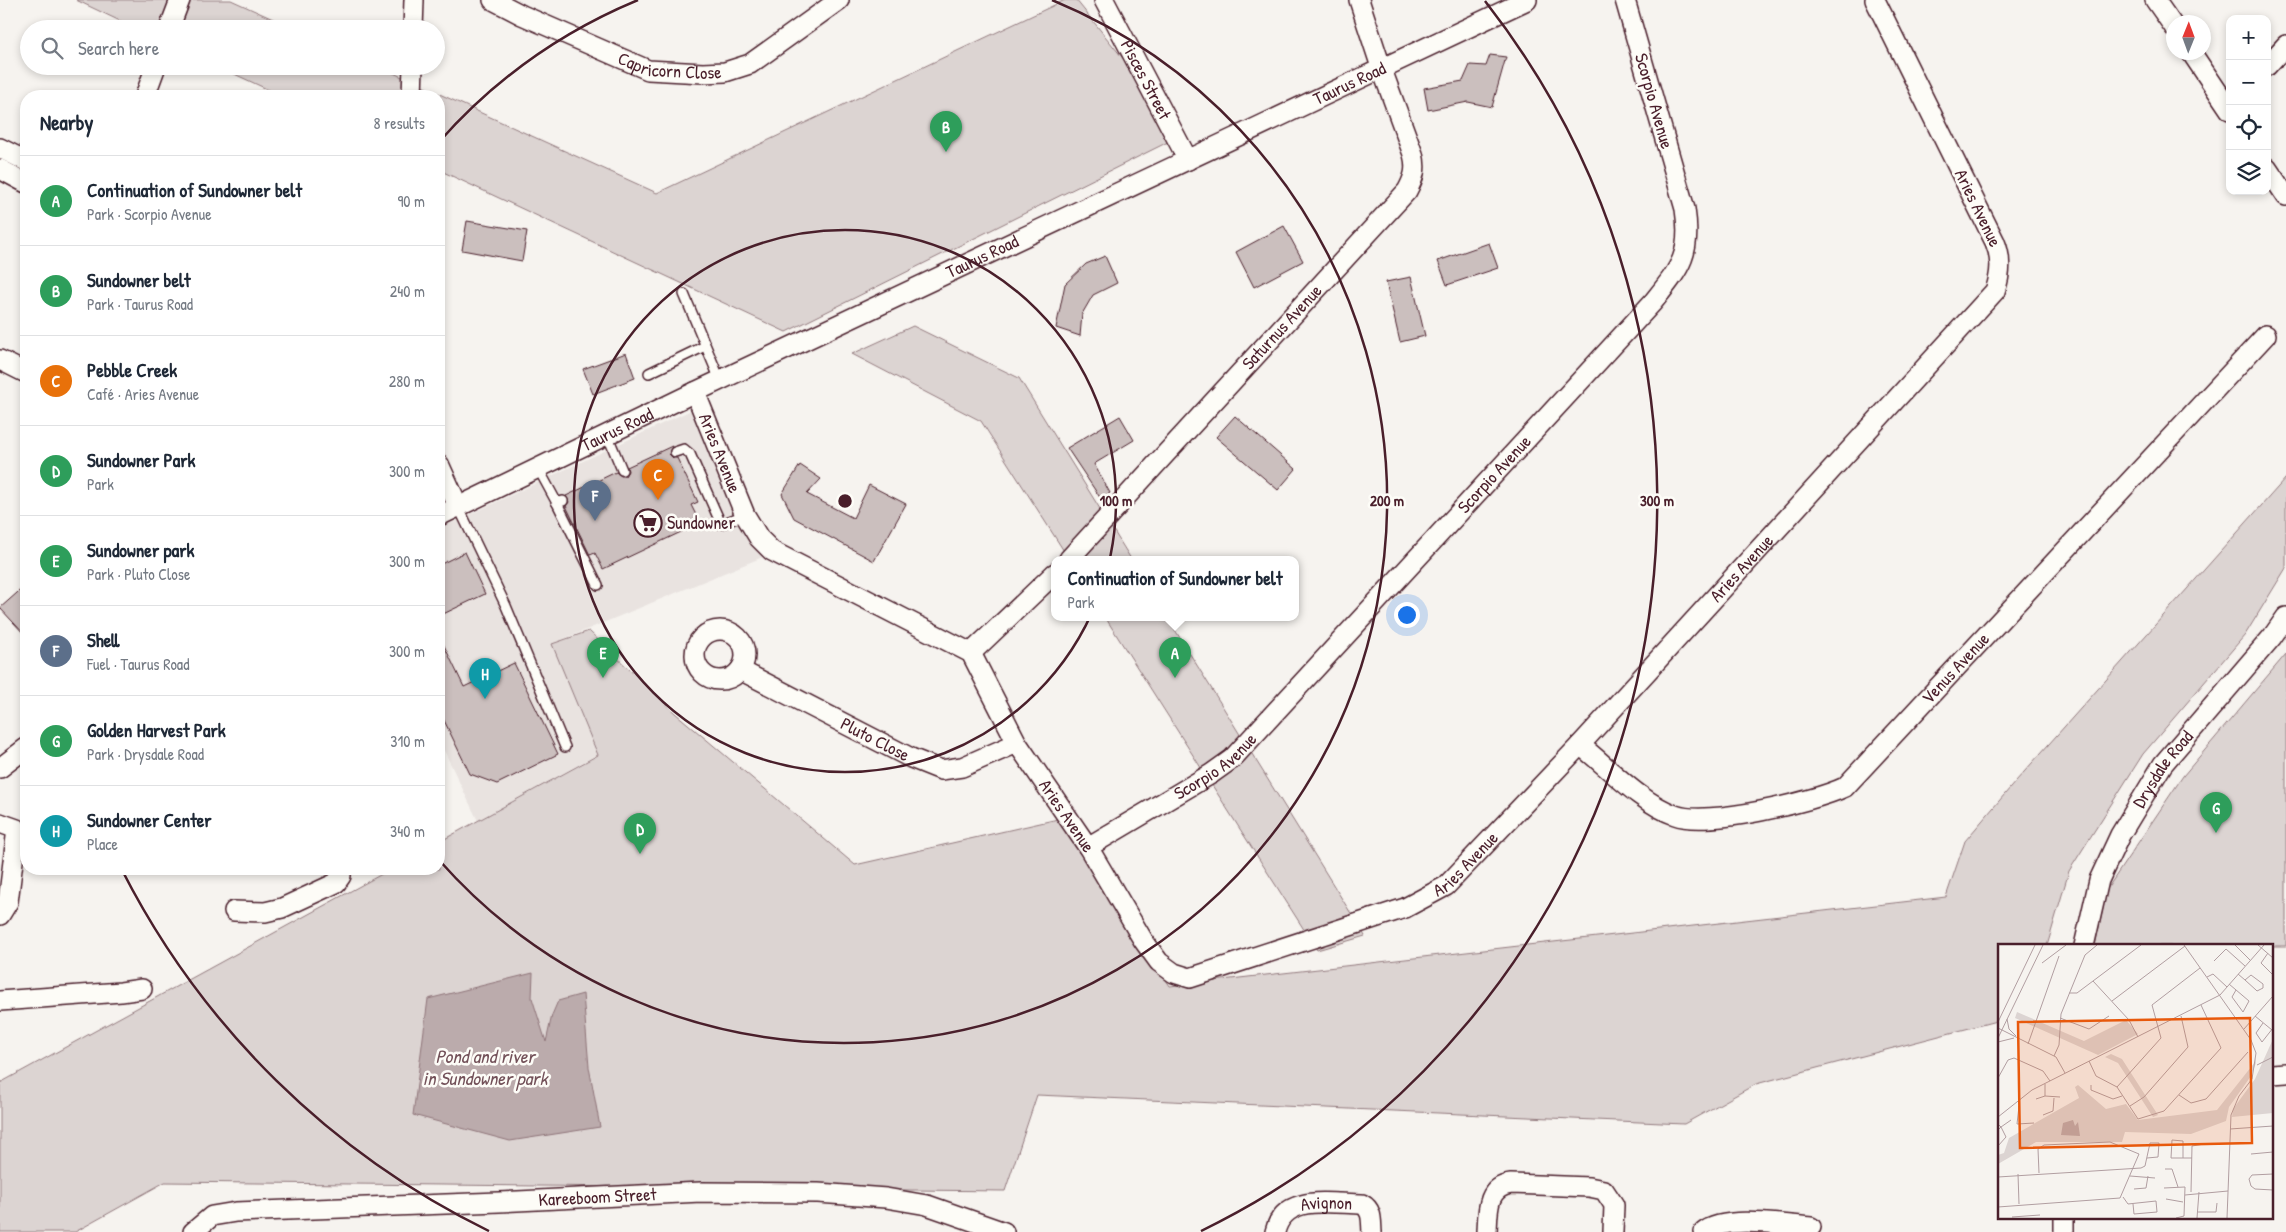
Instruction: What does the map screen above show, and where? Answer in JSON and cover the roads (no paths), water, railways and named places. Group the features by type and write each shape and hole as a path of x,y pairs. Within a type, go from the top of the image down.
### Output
{"street":[{"path":"172,20 180,0"},
{"path":"413,20 414,0"},
{"name":"Capricorn Close","path":"493,0 522,15 648,70 703,73 725,72 750,64 839,0"},
{"name":"Pisces Street","path":"1104,0 1188,160"},
{"name":"Saturnus Avenue","path":"1072,556 1407,191 1415,174 1416,165 1359,0"},
{"name":"Taurus Road","path":"445,513 694,392 1188,160 1381,67 1527,0"},
{"name":"Scorpio Avenue","path":"1088,847 1211,774 1232,759 1633,324 1678,272 1687,243 1685,209 1625,0"},
{"name":"Aries Avenue","path":"694,392 745,515 759,538 772,551 971,653 1016,743 1088,847 1143,940 1159,962 1174,973 1190,978 1396,911 1424,899 1446,886 1580,745 1995,291 2000,277 2001,264 1995,242 1875,0"},
{"path":"2156,0 2166,15"},
{"path":"2271,62 2286,45"},
{"path":"2196,60 2227,105"},
{"path":"147,90 153,75"},
{"path":"412,75 412,90"},
{"path":"0,148 20,159"},
{"path":"0,169 20,180"},
{"path":"2271,174 2286,196"},
{"name":"Venus Avenue","path":"1580,745 1651,803 1675,815 1695,819 1802,803 1845,787 2266,335"},
{"path":"0,360 20,370"},
{"path":"445,477 458,506"},
{"path":"971,653 1051,577"},
{"name":"Drysdale Road","path":"2084,944 2099,880 2120,835 2163,764 2272,637 2286,617"},
{"name":"Pluto Close","path":"740,670 911,758 941,770 962,767 1016,743"},
{"path":"0,768 20,753"},
{"path":"0,915 8,902 15,827"},
{"path":"234,911 265,912 288,906 336,883 341,875"},
{"path":"0,1001 142,989"},
{"path":"1487,1232 1491,1196 1499,1187 1511,1184 1589,1187 1604,1190 1614,1205 1613,1232"},
{"name":"Kareeboom Street","path":"193,1232 212,1216 236,1212 701,1192 818,1193 886,1198 927,1204 1004,1232"},
{"name":"Avignon","path":"1275,1232 1278,1222 1285,1212 1300,1204 1362,1204 1368,1208 1371,1216 1372,1232"},
{"path":"1704,1232 1717,1225 1733,1223 1811,1226"}],"lane":[{"path":"684,294 720,380"},
{"path":"649,374 705,346"},
{"path":"607,434 622,470"},
{"path":"674,452 684,449 690,454 722,524 745,515"},
{"path":"538,468 560,502 598,585"},
{"path":"458,506 506,606 565,747"}],"water":[{"name":"Pond and river in Sundowner park","path":"533,973 532,998 546,1042 552,1015 558,1001 583,994 589,1067 600,1127 510,1141 413,1115 428,999"}],"place":[{"name":"Sundowner belt","path":"946,152"},
{"name":"Pebble Creek","path":"658,500"},
{"name":"Shell","path":"595,521"},
{"name":"Sundowner","path":"648,523"},
{"name":"Sundowner park","path":"603,678"},
{"name":"Continuation of Sundowner belt","path":"1175,678"},
{"name":"Sundowner Center","path":"485,699"},
{"name":"Golden Harvest Park","path":"2216,833"},
{"name":"Sundowner Park","path":"640,854"}]}
